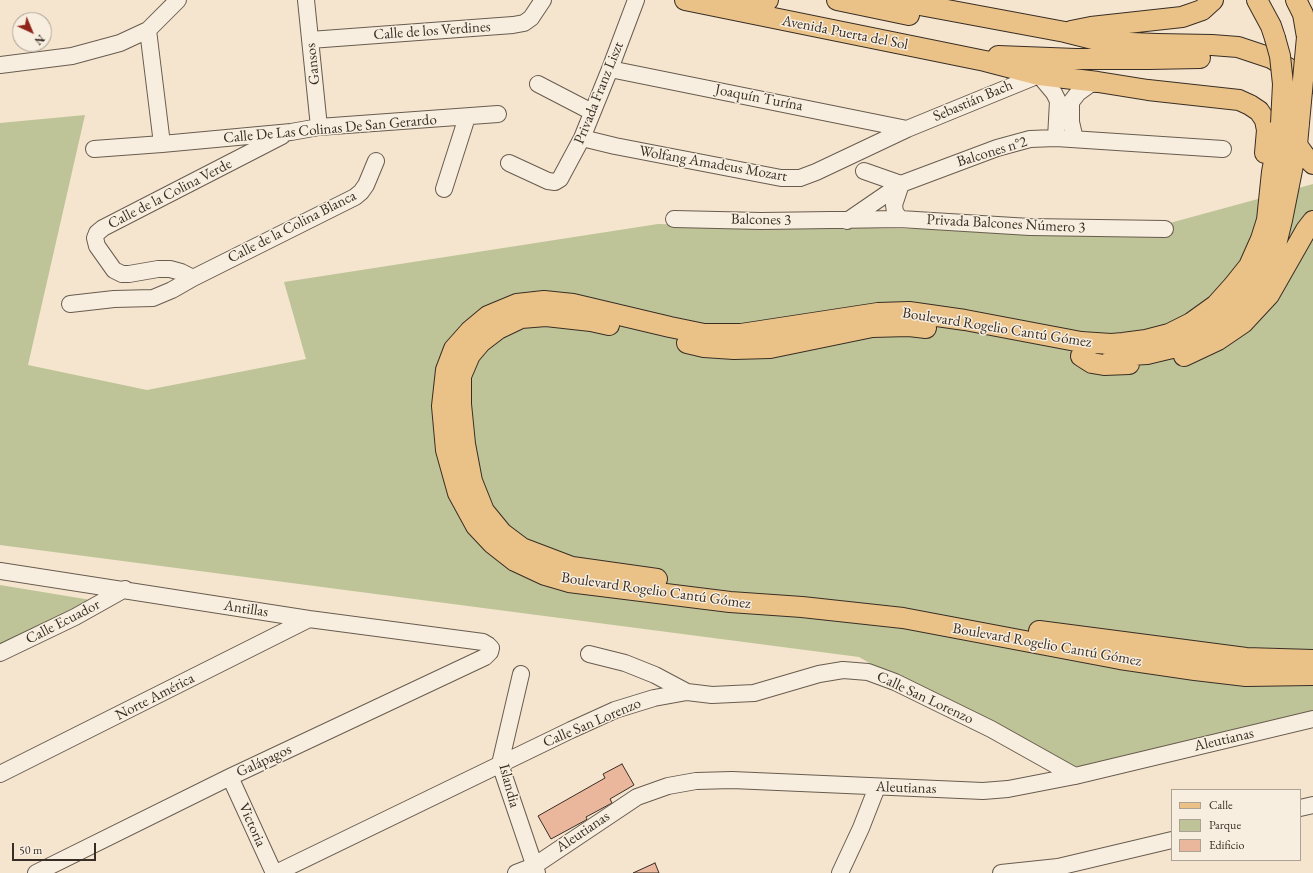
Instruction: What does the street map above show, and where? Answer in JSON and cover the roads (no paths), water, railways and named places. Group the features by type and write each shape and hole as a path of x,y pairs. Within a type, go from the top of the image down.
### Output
{"main road":[{"name":"Avenida Puerta del Sol","path":"685,0 985,61 1039,75 1148,90 1239,100 1259,111 1265,120 1267,130 1259,203 1261,240"},
{"path":"736,10 768,0"},
{"path":"837,0 866,3 923,18 929,18 940,5"},
{"path":"893,0 940,5 1105,42 1238,47 1271,58 1313,83"},
{"path":"1065,32 1091,27 1182,17 1202,10 1213,0"},
{"name":"Boulevard Rogelio Cantú Gómez","path":"1257,0 1275,38 1280,56 1290,123 1297,145 1275,249 1262,275 1246,297 1224,318 1199,334 1172,348 1147,354 1081,356 953,331 909,326 872,327 770,348 734,349 704,347 591,321 546,316 522,318 498,329 481,342 470,355 461,376 461,404 465,444 472,481 484,511 502,533 522,548 572,567 735,591 904,606 1008,627 1246,658 1313,660"},
{"path":"866,3 869,20 879,26 905,32 920,39 930,50"},
{"name":"Boulevard Rogelio Cantú Gómez","path":"1305,20 1290,123 1272,172 1267,220 1261,240 1249,266 1216,305 1191,323 1168,334 1123,344 1081,342 965,320 910,312 878,313 741,334 704,334 573,304 544,301 517,304 488,316 470,331 454,349 446,370 442,406 446,450 458,492 476,526 492,543 515,561 545,575 569,582 730,602 802,607 903,618 1120,659 1195,670 1246,676 1313,675"},
{"path":"985,61 996,56 1076,59 1208,57 1234,59 1261,67 1313,93"},
{"path":"1297,145 1313,164"},
{"path":"1081,356 1092,363 1104,365 1158,362 1186,355 1218,340 1243,323 1269,295 1306,230 1313,222"}],"street":[{"path":"0,65 72,56 120,43 148,30 178,0"},
{"name":"Gansos","path":"306,0 319,127"},
{"name":"Calle de los Verdines","path":"310,40 513,25 524,23 531,18 543,0"},
{"name":"Privada Franz Liszt","path":"509,163 548,181 555,182 560,180 582,138 636,0"},
{"path":"148,30 162,144"},
{"name":"Joaquín Turína","path":"610,69 908,129"},
{"path":"1039,75 1064,102 1075,140"},
{"name":"Sebastián Bach","path":"908,129 1039,75"},
{"path":"1056,138 1064,102 1098,82"},
{"path":"538,84 592,112"},
{"name":"Calle De Las Colinas De San Gerardo","path":"94,149 291,132 319,127 467,118 498,114"},
{"path":"444,189 467,118"},
{"name":"Wolfang Amadeus Mozart","path":"582,138 615,146 781,178 800,178 908,129"},
{"name":"Calle de la Colina Verde","path":"193,278 181,272 158,269 122,274 114,270 97,246 95,238 97,233 103,228 291,132"},
{"name":"Balcones n°2","path":"847,221 901,184 996,148 1030,139 1056,138 1223,149"},
{"name":"Calle de la Colina Blanca","path":"70,304 114,299 153,298 172,290 355,197 366,185 376,161"},
{"path":"864,171 901,184 894,205 895,212 900,219"},
{"name":"Balcones 3","path":"674,219 847,221"},
{"name":"Privada Balcones Número 3","path":"847,221 900,219 1030,227 1166,230"},
{"name":"Antillas","path":"0,571 309,619 483,642 491,648"},
{"name":"Calle Ecuador","path":"0,653 75,617 125,590"},
{"name":"Norte América","path":"0,774 309,619"},
{"name":"Galápagos","path":"36,873 230,777 485,657 490,652 491,648"},
{"path":"589,654 625,663 655,675 687,692"},
{"name":"Calle San Lorenzo","path":"275,873 615,710 654,698 687,692 712,696 754,693 819,674 843,670 868,672 895,682 991,729 1075,776"},
{"name":"Islandia","path":"521,674 500,764 536,869"},
{"name":"Aleutianas","path":"516,873 536,869 637,797 668,786 696,781 732,780 983,791 1008,789 1075,776 1313,719"},
{"name":"Victoria","path":"230,777 275,873"},
{"path":"840,873 861,828 877,787"},
{"path":"1301,808 1313,805"},
{"path":"1001,873 1057,870 1171,840"}]}
